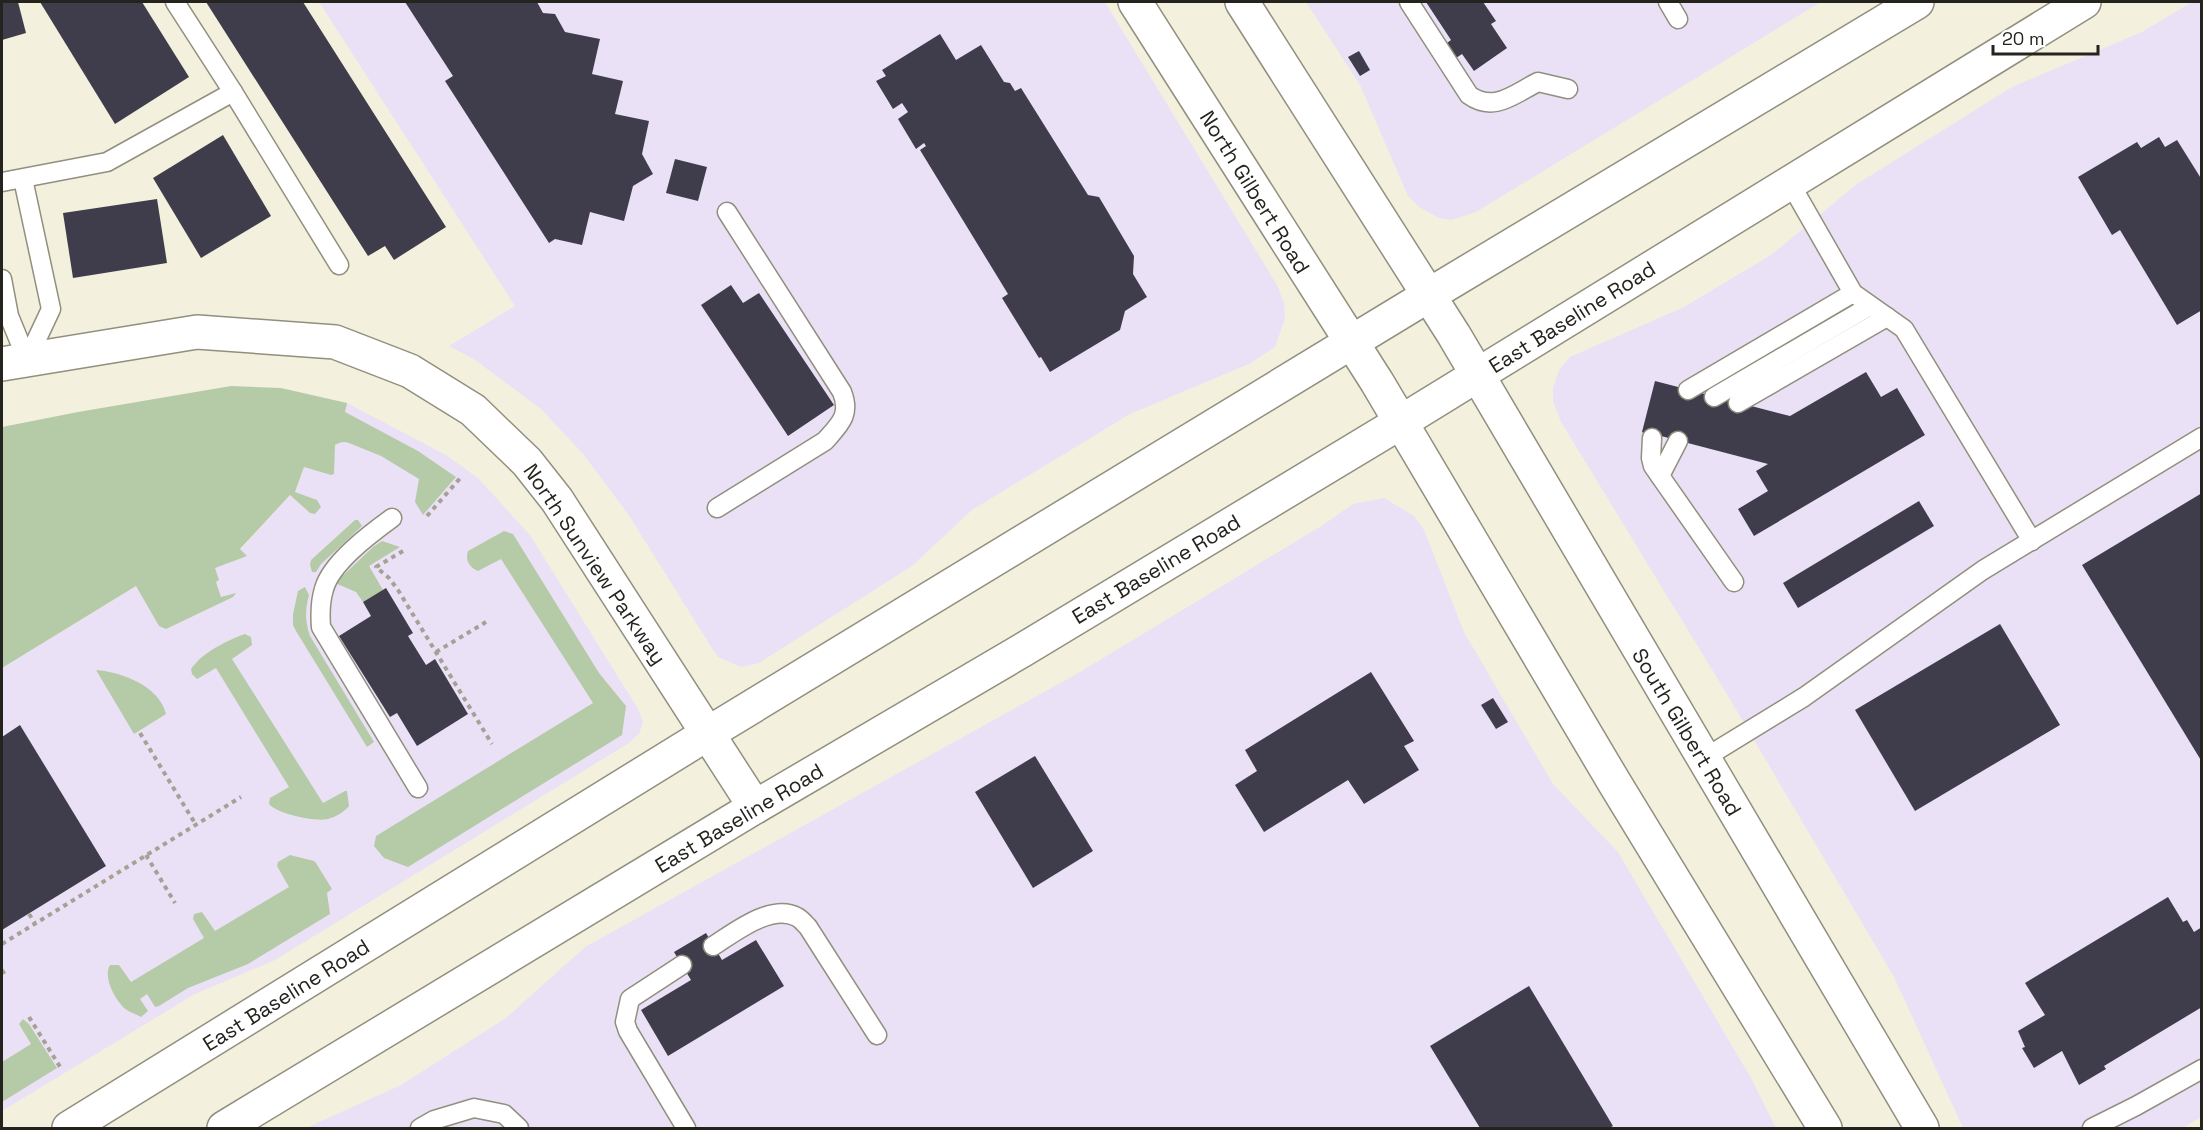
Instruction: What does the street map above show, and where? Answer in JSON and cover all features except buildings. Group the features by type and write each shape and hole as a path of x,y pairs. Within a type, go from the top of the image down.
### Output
{"main road":[{"name":"North Gilbert Road","path":"1135,2 1401,422"},
{"path":"1242,2 1429,295"},
{"name":"East Baseline Road","path":"69,1128 707,734 1351,342 1917,2"},
{"name":"East Baseline Road","path":"224,1128 755,807 1021,651 1401,422 2084,2"},
{"name":"South Gilbert Road","path":"1429,295 1922,1128"},
{"name":"North Sunview Parkway","path":"14,362 197,332 335,342 410,371 473,410 527,462 557,500 755,807"},
{"path":"1401,422 1614,782 1825,1128"}],"lane":[{"path":"175,2 339,265"},
{"path":"1409,2 1469,94 1477,100 1494,104 1538,82 1568,89"},
{"path":"1668,2 1678,19"},
{"path":"2,182 107,162 233,92"},
{"path":"14,362 51,309 23,178"},
{"path":"1790,183 1853,293 1904,329 2032,541"},
{"path":"717,508 825,441 838,427 846,413 846,402 842,392 727,212"},
{"path":"2,279 14,362"},
{"path":"1688,390 1853,293"},
{"path":"1714,397 1870,306"},
{"path":"1738,403 1887,317"},
{"path":"1703,759 1804,697 1983,570 2202,437"},
{"path":"1660,476 1664,438 1651,458 1653,466 1734,582"},
{"path":"392,518 341,561 324,586 320,608 321,627 418,788"},
{"path":"713,946 756,920 784,914 797,917 808,927 877,1035"},
{"path":"682,965 630,999 625,1022 628,1031 686,1128"},
{"path":"2092,1128 2202,1069"},
{"path":"420,1128 434,1120 474,1108 504,1114 519,1128"}],"path":[{"path":"427,516 462,476"},
{"path":"403,550 376,567 389,578 492,744"},
{"path":"435,652 486,622"},
{"path":"140,733 196,825"},
{"path":"2,944 241,797"},
{"path":"146,855 175,903"},
{"path":"28,914 35,923"},
{"path":"2,970 6,977"},
{"path":"29,1017 62,1070"}],"shaded area":[{"path":"319,2 1105,2 1277,285 1284,303 1285,319 1275,347 1249,364 1130,414 972,510 912,566 759,663 741,667 718,657 628,514 583,454 541,409 475,360 449,346 515,306"},
{"path":"1306,2 1821,2 1476,212 1451,220 1439,218 1419,207 1408,196 1360,85"},
{"path":"2192,2 2201,2 2201,1117 2183,1128 1963,1128 1894,977 1725,691 1561,422 1553,401 1553,388 1559,370 1570,357 1684,307 1771,255 1857,184 2012,87 2142,32"},
{"path":"347,403 446,455 478,478 530,535 638,709 643,722 639,734 629,743 275,960 195,994 2,1111 2,668 136,586 240,550 290,495 310,513 295,493 304,467 335,445"},
{"path":"1384,498 1414,516 1424,530 1464,632 1553,784 1618,852 1751,1078 1776,1128 306,1128 401,1085 506,1018 585,947 1080,672 1323,525 1353,504"}],"green space":[{"path":"231,386 281,388 347,403 345,412 418,451 456,477 423,515 415,502 419,479 381,456 347,442 339,443 335,445 334,474 304,467 295,492 317,500 321,507 315,514 310,513 290,495 240,549 247,556 215,568 219,580 216,582 221,597 236,593 233,597 166,629 159,626 136,586 2,668 2,427"},
{"path":"355,520 358,520 362,526 321,564 316,572 312,572 311,560"},
{"path":"504,531 513,534 599,673 626,706 622,735 408,867 384,858 374,846 376,836 593,703 501,559 478,571 469,563 468,551"},
{"path":"382,541 400,547 369,566 383,590 363,602 356,592 335,583"},
{"path":"305,587 309,595 306,615 310,636 374,742 367,747 293,625 298,591"},
{"path":"245,634 251,637 252,645 232,659 323,803 347,791 349,806 337,816 322,820 306,818 273,808 269,804 270,798 289,787 216,668 197,679 192,674 191,669 208,652"},
{"path":"96,670 128,677 148,688 162,704 166,714 134,734"},
{"path":"290,855 316,863 332,889 327,893 330,914 248,964 188,988 159,1006 155,1007 147,994 140,999 148,1011 141,1017 123,1007 116,998 109,981 110,965 119,965 131,982 204,938 193,919 194,914 202,912 215,931 289,887 277,866 278,862"},
{"path":"23,1019 29,1024 57,1068 2,1102 2,1062 31,1044 19,1024"}]}
